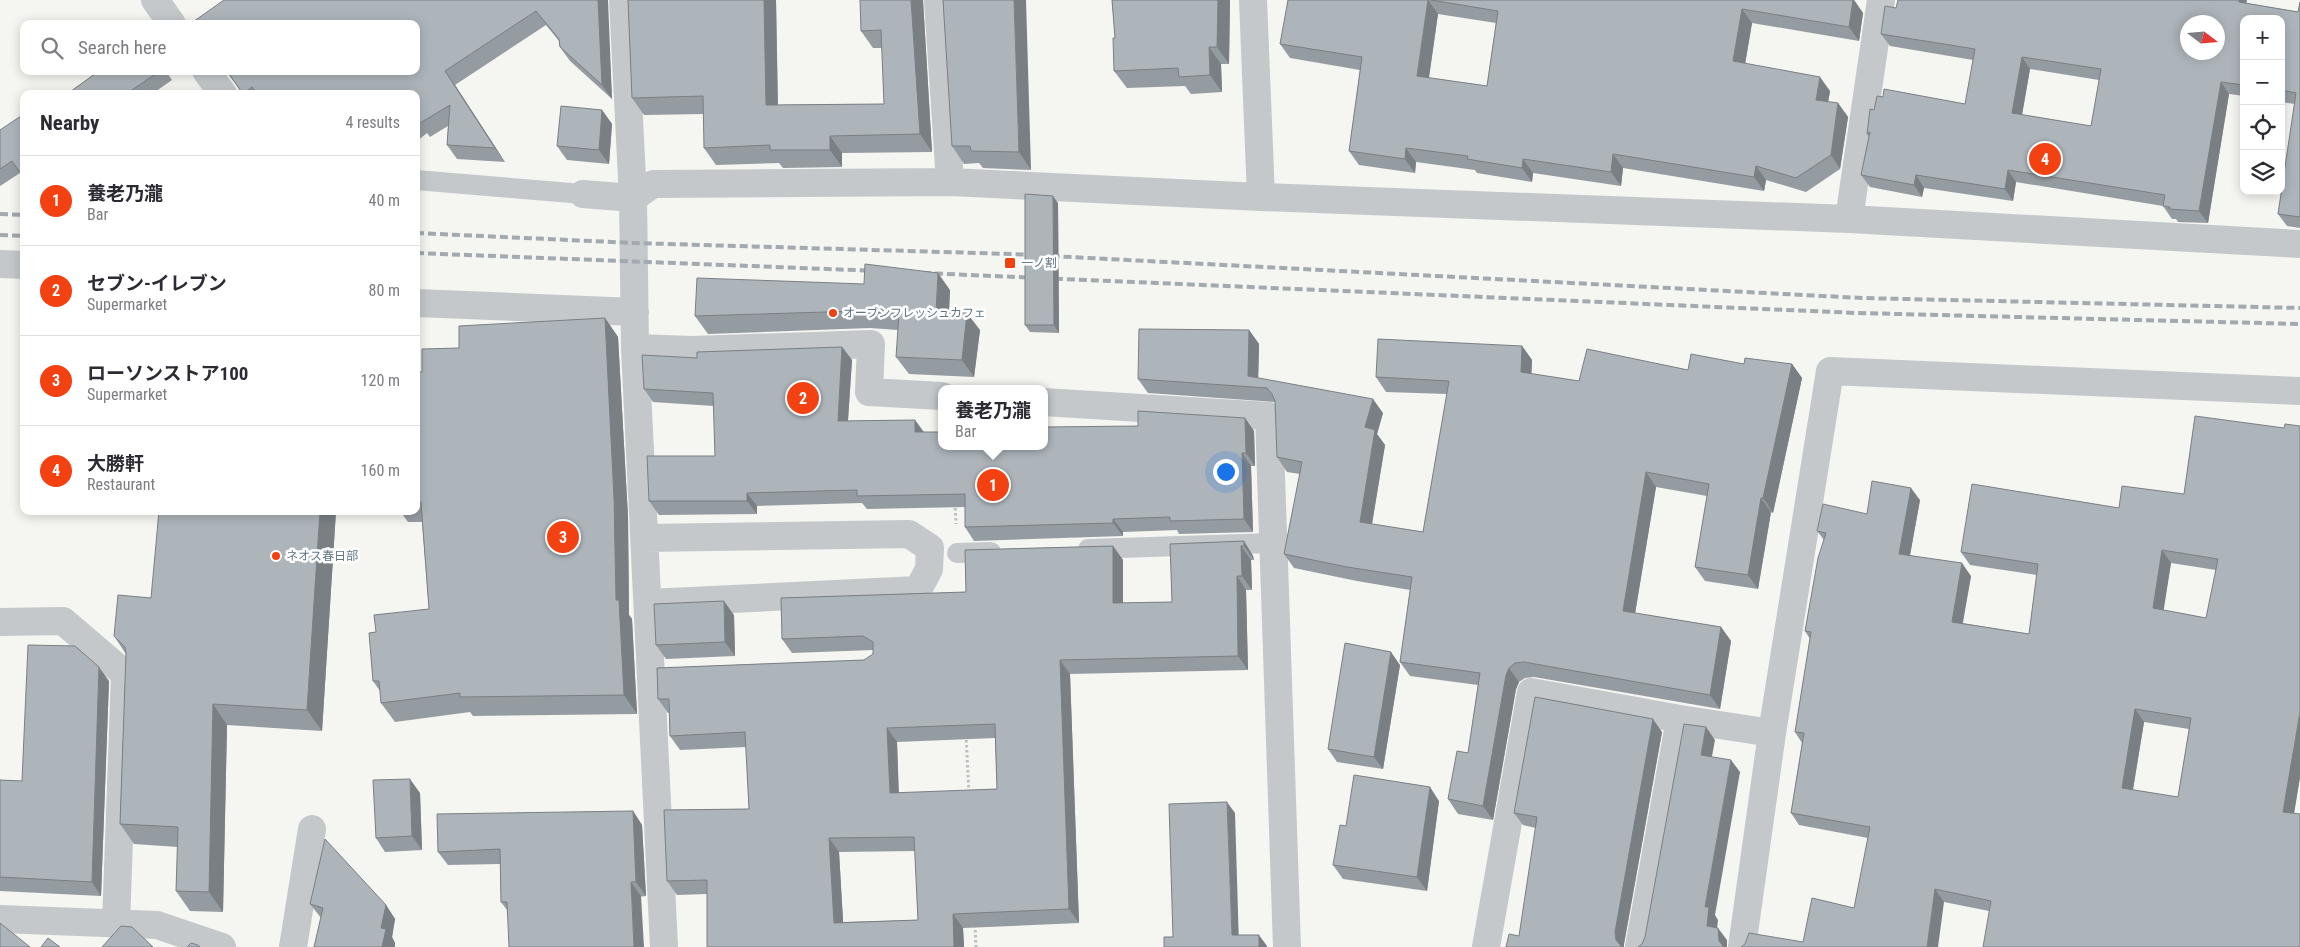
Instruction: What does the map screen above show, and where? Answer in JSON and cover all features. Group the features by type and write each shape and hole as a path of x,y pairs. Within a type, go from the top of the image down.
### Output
{"street":[{"path":"155,0 169,20"},
{"path":"623,0 633,198 632,262 635,348 648,603 660,670 664,947"},
{"path":"938,0 950,182"},
{"path":"1253,0 1260,197"},
{"path":"1849,219 1881,0"},
{"path":"209,75 220,90"},
{"path":"583,194 633,198 653,184 950,182 1260,197 1849,219 2300,244"},
{"path":"0,264 20,265"},
{"path":"420,303 635,312"},
{"path":"635,348 692,350 871,344 869,392 938,396"},
{"path":"1742,947 1772,733 1830,371 2300,391"},
{"path":"1048,402 1269,416 1287,947"},
{"path":"646,538 908,534 930,548 929,568 918,590 648,603"},
{"path":"0,622 63,621 125,674 116,924"},
{"path":"1486,947 1531,692 1680,720 1772,733"},
{"path":"1640,947 1680,720"},
{"path":"293,947 312,830"},
{"path":"0,919 157,925 222,947"}],"lane":[{"path":"420,180 583,194"},
{"path":"1066,550 1273,543"},
{"path":"957,553 1006,551"}],"path":[{"path":"954,495 957,553"},
{"path":"966,730 969,799"},
{"path":"975,917 976,947"}],"building":[{"path":"224,0 598,0 602,85 560,47 559,39 536,11 445,71 495,148 447,145 450,105 420,123 420,90 254,90 252,87 248,90 240,90 230,75 420,75 420,20 196,20"},
{"path":"628,0 764,0 766,105 884,104 881,30 861,31 860,0 911,0 920,134 830,136 830,150 770,150 770,145 704,148 703,96 632,98"},
{"path":"943,0 1014,0 1019,152 971,151 970,146 952,146"},
{"path":"1112,0 1218,0 1217,47 1209,47 1210,75 1179,77 1178,68 1114,71 1113,38 1115,38"},
{"path":"1288,0 1428,0 1417,76 1487,86 1498,11 1431,0 1853,0 1849,27 1742,9 1733,61 1820,77 1816,100 1838,103 1831,155 1796,178 1756,166 1754,177 1613,154 1611,172 1523,159 1522,168 1467,159 1468,156 1406,148 1405,159 1349,151 1362,57 1280,44"},
{"path":"1898,0 2239,0 2239,2 2298,12 2300,2 2300,217 2278,214 2281,195 2285,195 2285,167 2296,93 2285,91 2285,15 2240,15 2240,84 2221,82 2199,211 2169,209 2170,207 2163,206 2165,195 2008,170 2005,189 1916,175 1914,185 1861,175 1870,132 1867,134 1870,109 1874,110 1877,96 1883,97 1884,89 1965,104 1975,49 1881,34 1885,6 1896,8","holes":["2022,57 2101,69 2091,126 2012,113"]},
{"path":"93,75 154,75 132,90 73,90"},
{"path":"561,106 602,110 599,150 557,146"},
{"path":"20,117 20,172 12,161 0,169 0,130"},
{"path":"1025,194 1053,196 1054,325 1025,325"},
{"path":"865,264 938,273 936,312 967,313 962,360 896,357 899,314 858,311 695,316 697,278 864,284"},
{"path":"605,318 614,498 616,600 619,600 624,695 460,697 460,693 381,703 379,681 373,681 369,633 376,632 374,615 429,609 420,502 420,372 422,372 422,349 459,348 459,326"},
{"path":"1139,329 1249,330 1248,376 1373,399 1365,427 1375,430 1360,522 1423,532 1449,381 1376,377 1378,339 1522,346 1521,372 1579,381 1587,349 1688,370 1691,354 1744,364 1745,358 1792,364 1763,498 1761,498 1748,575 1695,567 1709,484 1646,472 1623,611 1721,627 1710,695 1524,662 1515,663 1509,668 1506,675 1483,806 1448,799 1457,751 1468,753 1480,673 1400,662 1412,577 1347,567 1284,554 1302,462 1277,457 1275,401 1272,394 1267,388 1138,379"},
{"path":"842,347 838,421 915,420 915,432 938,432 938,450 1048,450 1048,427 1138,426 1138,411 1245,418 1246,453 1242,453 1244,519 1170,521 1170,517 1113,519 1113,523 965,527 965,494 857,496 857,490 747,493 747,501 649,501 647,456 715,456 713,393 644,389 642,355 697,358 697,352"},
{"path":"2195,416 2284,428 2285,424 2300,426 2300,712 2283,812 2300,814 2300,947 1983,947 1991,901 1935,889 1927,947 1741,947 1745,944 1749,933 1803,942 1812,898 1854,908 1870,827 1791,813 1804,733 1795,732 1811,632 1805,631 1818,558 1826,533 1817,531 1823,504 1867,514 1872,481 1911,488 1899,554 1962,563 1952,622 2029,634 2038,564 1961,552 1972,484 2119,508 2122,486 2184,494","holes":["2162,550 2218,559 2206,618 2153,608","2135,709 2191,718 2178,797 2122,788"]},
{"path":"159,515 320,515 307,710 213,704 209,892 176,891 178,827 120,824 126,654 125,647 114,636 118,595 151,598"},
{"path":"1244,541 1244,546 1241,546 1242,576 1237,576 1238,656 1060,660 1069,909 953,914 954,947 707,947 707,880 667,881 664,810 749,809 745,732 670,736 669,699 658,699 657,668 864,660 873,654 873,642 863,636 782,639 781,598 966,592 965,550 1113,546 1113,603 1172,602 1170,544","holes":["995,724 997,789 890,793 887,728","914,837 918,920 834,923 829,838"]},
{"path":"724,601 725,642 656,645 654,604"},
{"path":"1345,643 1391,652 1374,757 1328,749"},
{"path":"28,645 75,646 99,667 92,882 0,877 0,780 22,781"},
{"path":"1535,697 1653,719 1615,932 1616,940 1622,947 1506,947 1509,934 1519,936 1537,817 1514,813"},
{"path":"1684,724 1706,727 1701,755 1731,760 1705,907 1709,907 1707,926 1718,928 1719,941 1725,947 1638,947 1642,944 1645,937"},
{"path":"1354,775 1430,787 1417,877 1333,865 1340,825 1346,826"},
{"path":"410,779 412,836 376,838 373,780"},
{"path":"1227,802 1232,935 1259,935 1259,947 1164,947 1164,937 1173,937 1169,804"},
{"path":"633,811 636,882 631,882 634,947 509,947 507,902 501,902 500,849 438,852 437,814"},
{"path":"325,839 386,905 381,928 386,929 382,947 314,947 323,908 310,904"},
{"path":"0,923 30,947 0,947"},
{"path":"121,926 132,927 153,947 102,947"},
{"path":"48,938 60,947 41,947"},
{"path":"191,943 198,945 200,947 187,947"}],"railway":[{"path":"0,214 20,215"},
{"path":"420,233 634,243 1012,254 1862,298 2300,308"},
{"path":"0,235 20,236"},
{"path":"420,253 879,271"},
{"path":"923,273 1857,313 2300,324"}],"place":[{"name":"大勝軒","path":"2045,159"},
{"name":"一ノ割","path":"1010,263"},
{"name":"オーブンフレッシュカフェ","path":"833,313"},
{"name":"セブン-イレブン","path":"803,398"},
{"name":"養老乃瀧","path":"993,485"},
{"name":"ローソンストア100","path":"563,537"},
{"name":"ネオス春日部","path":"276,556"}]}
